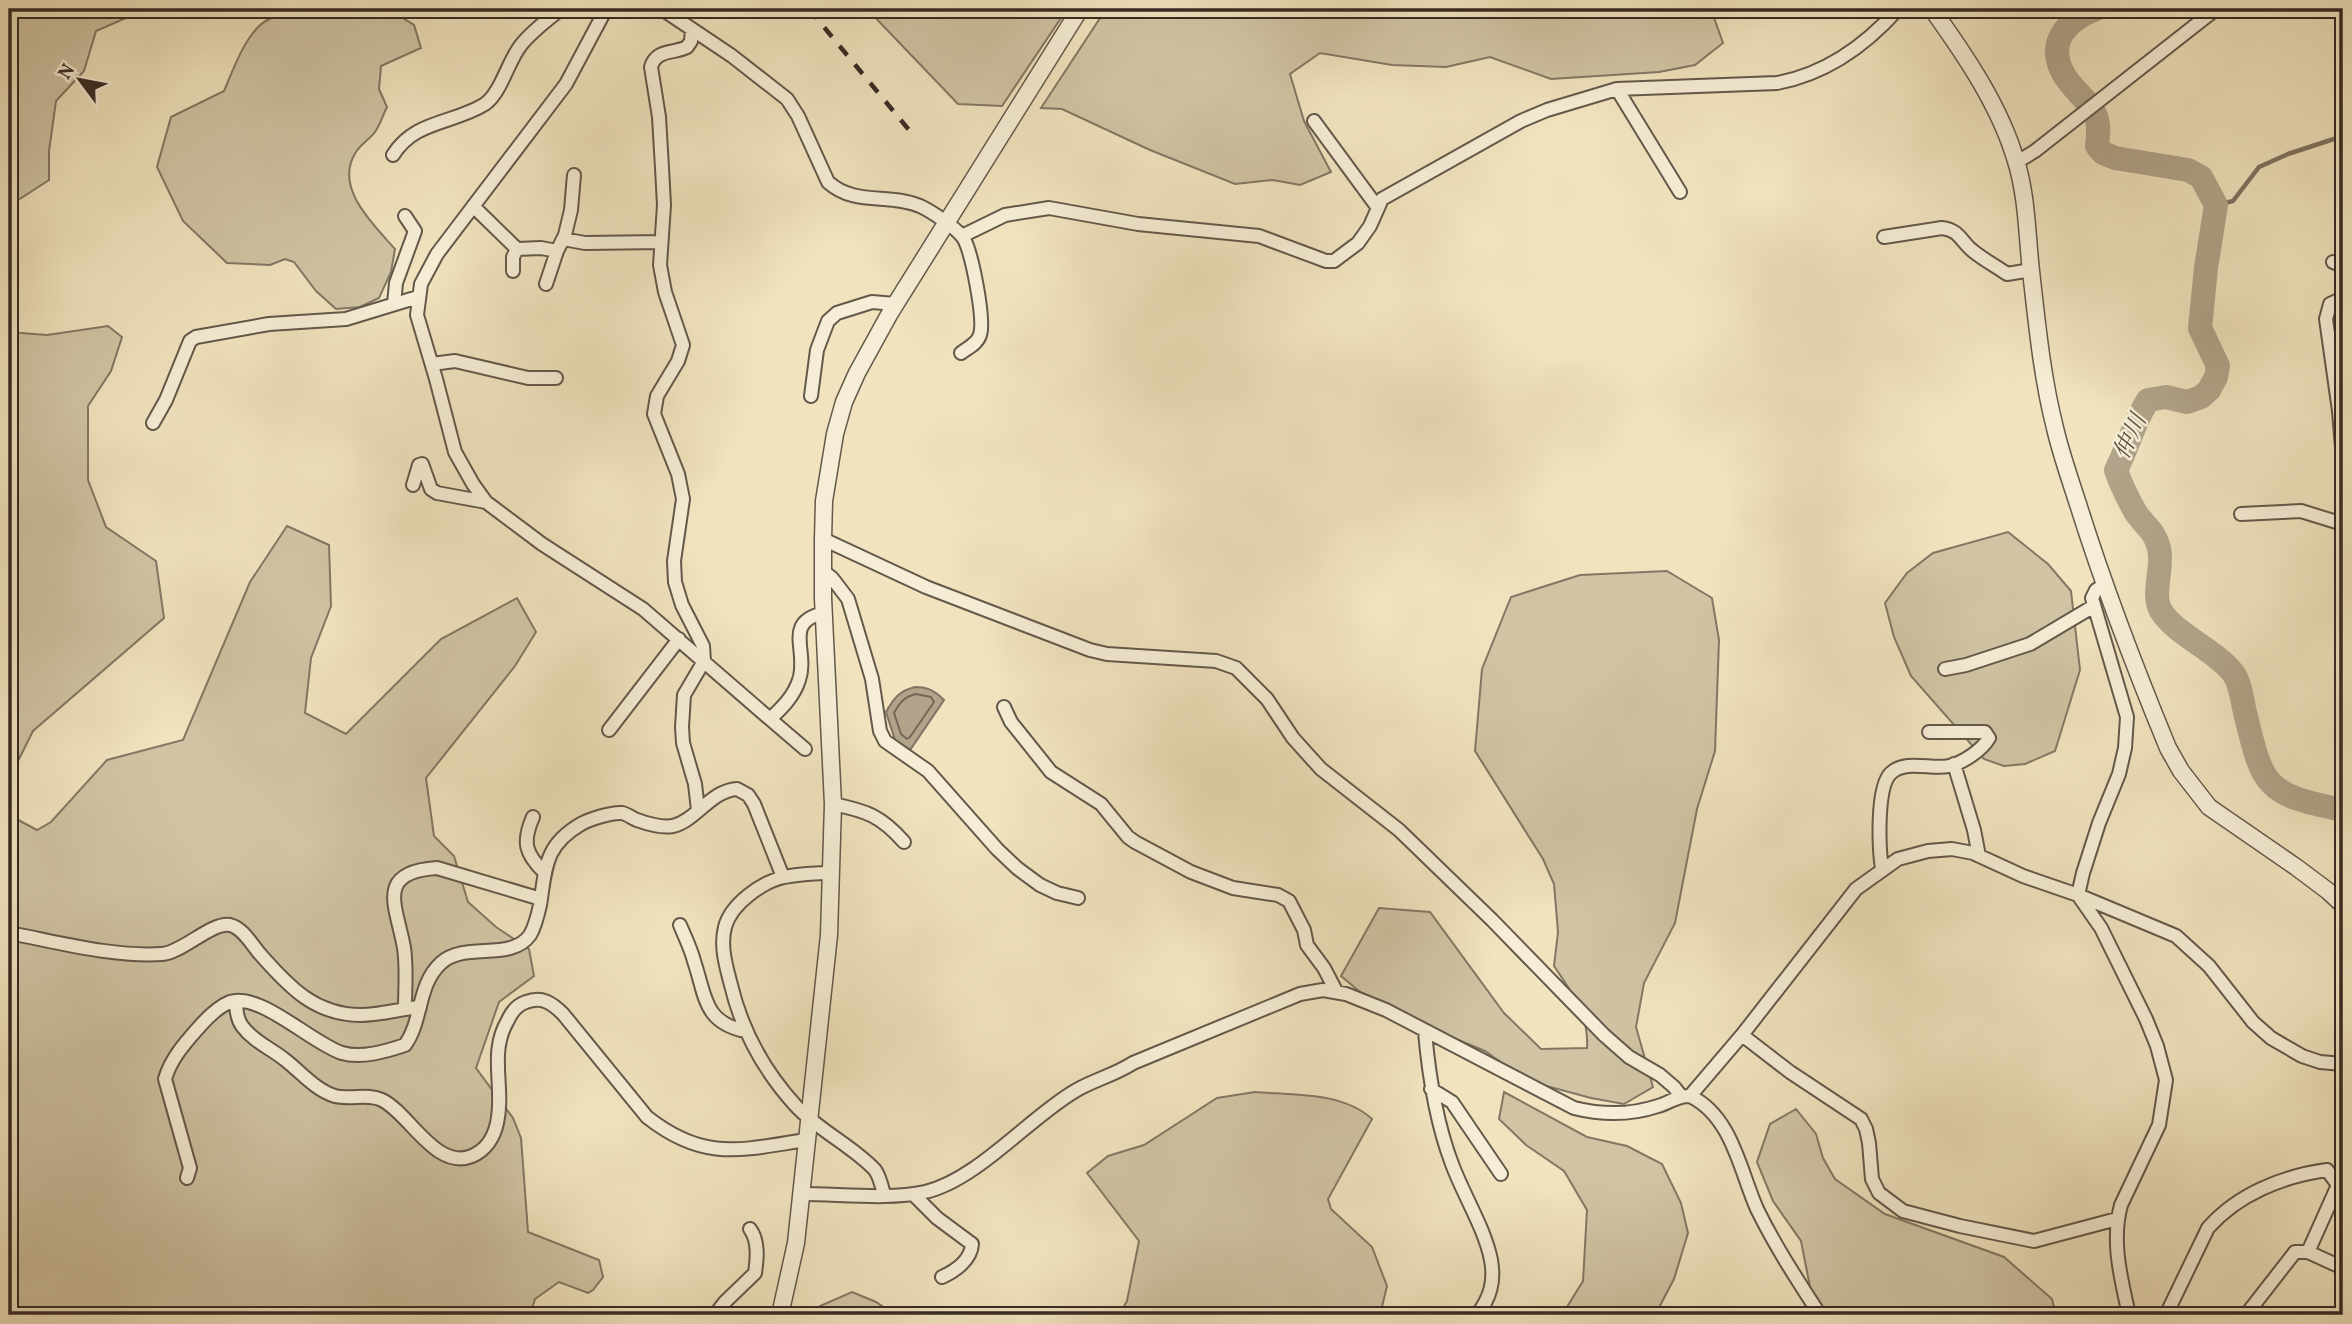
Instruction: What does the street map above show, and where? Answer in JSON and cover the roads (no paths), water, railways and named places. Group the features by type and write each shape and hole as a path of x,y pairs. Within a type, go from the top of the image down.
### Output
{"street":[{"path":"393,155 403,139 414,132 465,114 487,103 521,45 561,9"},
{"path":"606,9 566,84 429,266 418,298 416,315 455,452 462,468 486,502 542,544 643,609 805,749"},
{"path":"662,9 786,99 798,116 828,182 836,189 857,197 921,206 962,236 975,280 982,322 976,343 961,353"},
{"path":"780,1315 796,1243 829,935 833,804 823,539 824,501 831,451 844,402 895,304 1080,9"},
{"path":"962,236 1004,215 1049,208 1138,224 1259,236 1325,261 1334,261 1358,243 1370,226 1382,199 1521,121 1617,89 1777,83 1802,78 1847,55 1898,9"},
{"path":"1932,9 1958,45 1982,86 2017,162 2055,432 2104,585 2168,748 2191,785 2209,807 2296,867 2343,905"},
{"path":"2017,162 2035,151 2216,9"},
{"path":"692,29 691,41 687,47 660,54 651,67 659,117 664,205 660,265 665,292 683,345 678,361 657,396 654,414 678,474 682,499 674,561 675,582 682,605 704,646 704,661 684,695 682,727 698,810"},
{"path":"1617,89 1679,192"},
{"path":"1314,121 1378,208"},
{"path":"547,284 571,210 574,175"},
{"path":"473,206 517,249 541,248 556,251"},
{"path":"394,304 396,283 415,231 411,221 405,216"},
{"path":"1884,237 1950,228 1957,232 1970,249 2007,274 2031,270"},
{"path":"563,239 585,243 661,242"},
{"path":"513,271 513,257 517,249"},
{"path":"153,423 190,341 196,337 269,324 346,319 418,298"},
{"path":"2343,298 2330,304 2326,320 2343,460"},
{"path":"811,396 817,350 828,321 837,313 872,302 895,304"},
{"path":"432,364 455,361 528,378 556,378"},
{"path":"413,485 419,465 422,464 429,487 436,493 486,502"},
{"path":"2241,514 2301,511 2343,524"},
{"path":"823,539 926,587 1083,648 1107,654 1216,661 1236,668 1267,699 1293,738 1321,769 1399,830 1492,920 1604,1035 1629,1057 1705,1106 1721,1124 1758,1209 1820,1315"},
{"path":"823,571 848,599 872,679 880,731 885,741 928,771 1017,868 1040,886 1078,898"},
{"path":"2078,895 2091,848 2119,774 2125,748 2127,717 2094,606 2093,594 2104,585"},
{"path":"1945,669 2030,644 2094,606"},
{"path":"770,719 791,695 799,679 802,665 802,623 807,617 824,613"},
{"path":"609,730 679,639"},
{"path":"1004,707 1011,722 1051,772 1101,804 1135,842 1191,872 1233,888 1278,895 1289,901 1300,920 1307,945 1324,968 1336,992"},
{"path":"1882,869 1882,800 1888,776 1898,769 1949,766 1966,758 1989,738 1985,732 1929,732"},
{"path":"1954,764 1979,856"},
{"path":"187,1178 190,1168 165,1079 168,1069 185,1042 204,1021 223,1006 236,1001 269,1010 338,1052 372,1053 405,1045 414,1033 425,988 443,961 462,953 515,947 530,934 552,849 561,837 593,818 622,813 663,827 679,824 729,790 737,789 748,795 754,804 783,877"},
{"path":"833,804 869,812 889,825 904,842"},
{"path":"533,817 525,837 531,857 545,873"},
{"path":"802,1194 913,1194 939,1187 959,1176 1076,1090 1133,1063 1300,994 1323,990 1386,1010 1560,1102 1585,1111 1623,1113 1660,1106 1686,1096 1742,1035 1856,889 1898,859 1928,851 1952,849 1979,856 2176,936 2209,965 2253,1022 2271,1038 2302,1056 2320,1062 2343,1064"},
{"path":"405,1008 404,949 393,895 396,886 405,878 422,869 437,868 541,899"},
{"path":"832,873 783,877 743,901 726,925 723,947 725,961 751,1044 778,1083 808,1118 874,1169 884,1195"},
{"path":"2078,895 2101,928 2146,1019 2166,1080 2159,1125 2121,1205 2118,1219 2115,1239 2129,1315"},
{"path":"9,933 99,950 165,954 196,937 231,925 242,932 295,990 324,1010 363,1015 420,1007"},
{"path":"680,925 694,959 706,1004 724,1025 745,1031"},
{"path":"236,1001 238,1019 250,1035 320,1088 345,1098 381,1099 424,1139 440,1151 460,1159 476,1153 491,1139 498,1115 496,1058 500,1034 515,1009 523,1003 537,999 546,1000 563,1014 647,1117 665,1129 699,1146 716,1150 735,1151 806,1140"},
{"path":"1425,1032 1431,1089 1452,1164 1491,1260 1492,1289 1488,1301 1477,1315"},
{"path":"1742,1035 1790,1072 1861,1119 1869,1143 1872,1179 1879,1193 1903,1211 2035,1241 2118,1219"},
{"path":"1431,1089 1452,1102 1501,1174"},
{"path":"2166,1315 2207,1228 2217,1217 2234,1203 2272,1184 2303,1173 2327,1170 2338,1185 2308,1252"},
{"path":"913,1194 937,1218 972,1244 970,1255 959,1267 942,1277"},
{"path":"715,1315 755,1273 756,1246 754,1234 750,1229"},
{"path":"2246,1315 2295,1252 2308,1252 2343,1268"}],"water":[{"path":"915,687 931,690 944,700 910,750 895,740 886,712 897,696"}],"waterway":[{"name":"仲川","path":"2096,9 2069,25 2059,40 2057,50 2065,77 2097,118 2097,146 2103,153 2115,158 2188,170 2201,177 2216,205 2200,328 2218,366 2216,377 2209,390 2201,397 2187,402 2166,397 2148,400 2116,470 2136,513 2157,542 2160,555 2157,597 2161,611 2176,627 2233,673 2240,690 2256,755 2270,782 2296,798 2343,810"},
{"path":"2216,205 2233,201 2259,167 2288,154 2343,136"}],"railway":[{"path":"809,9 914,136"}]}
